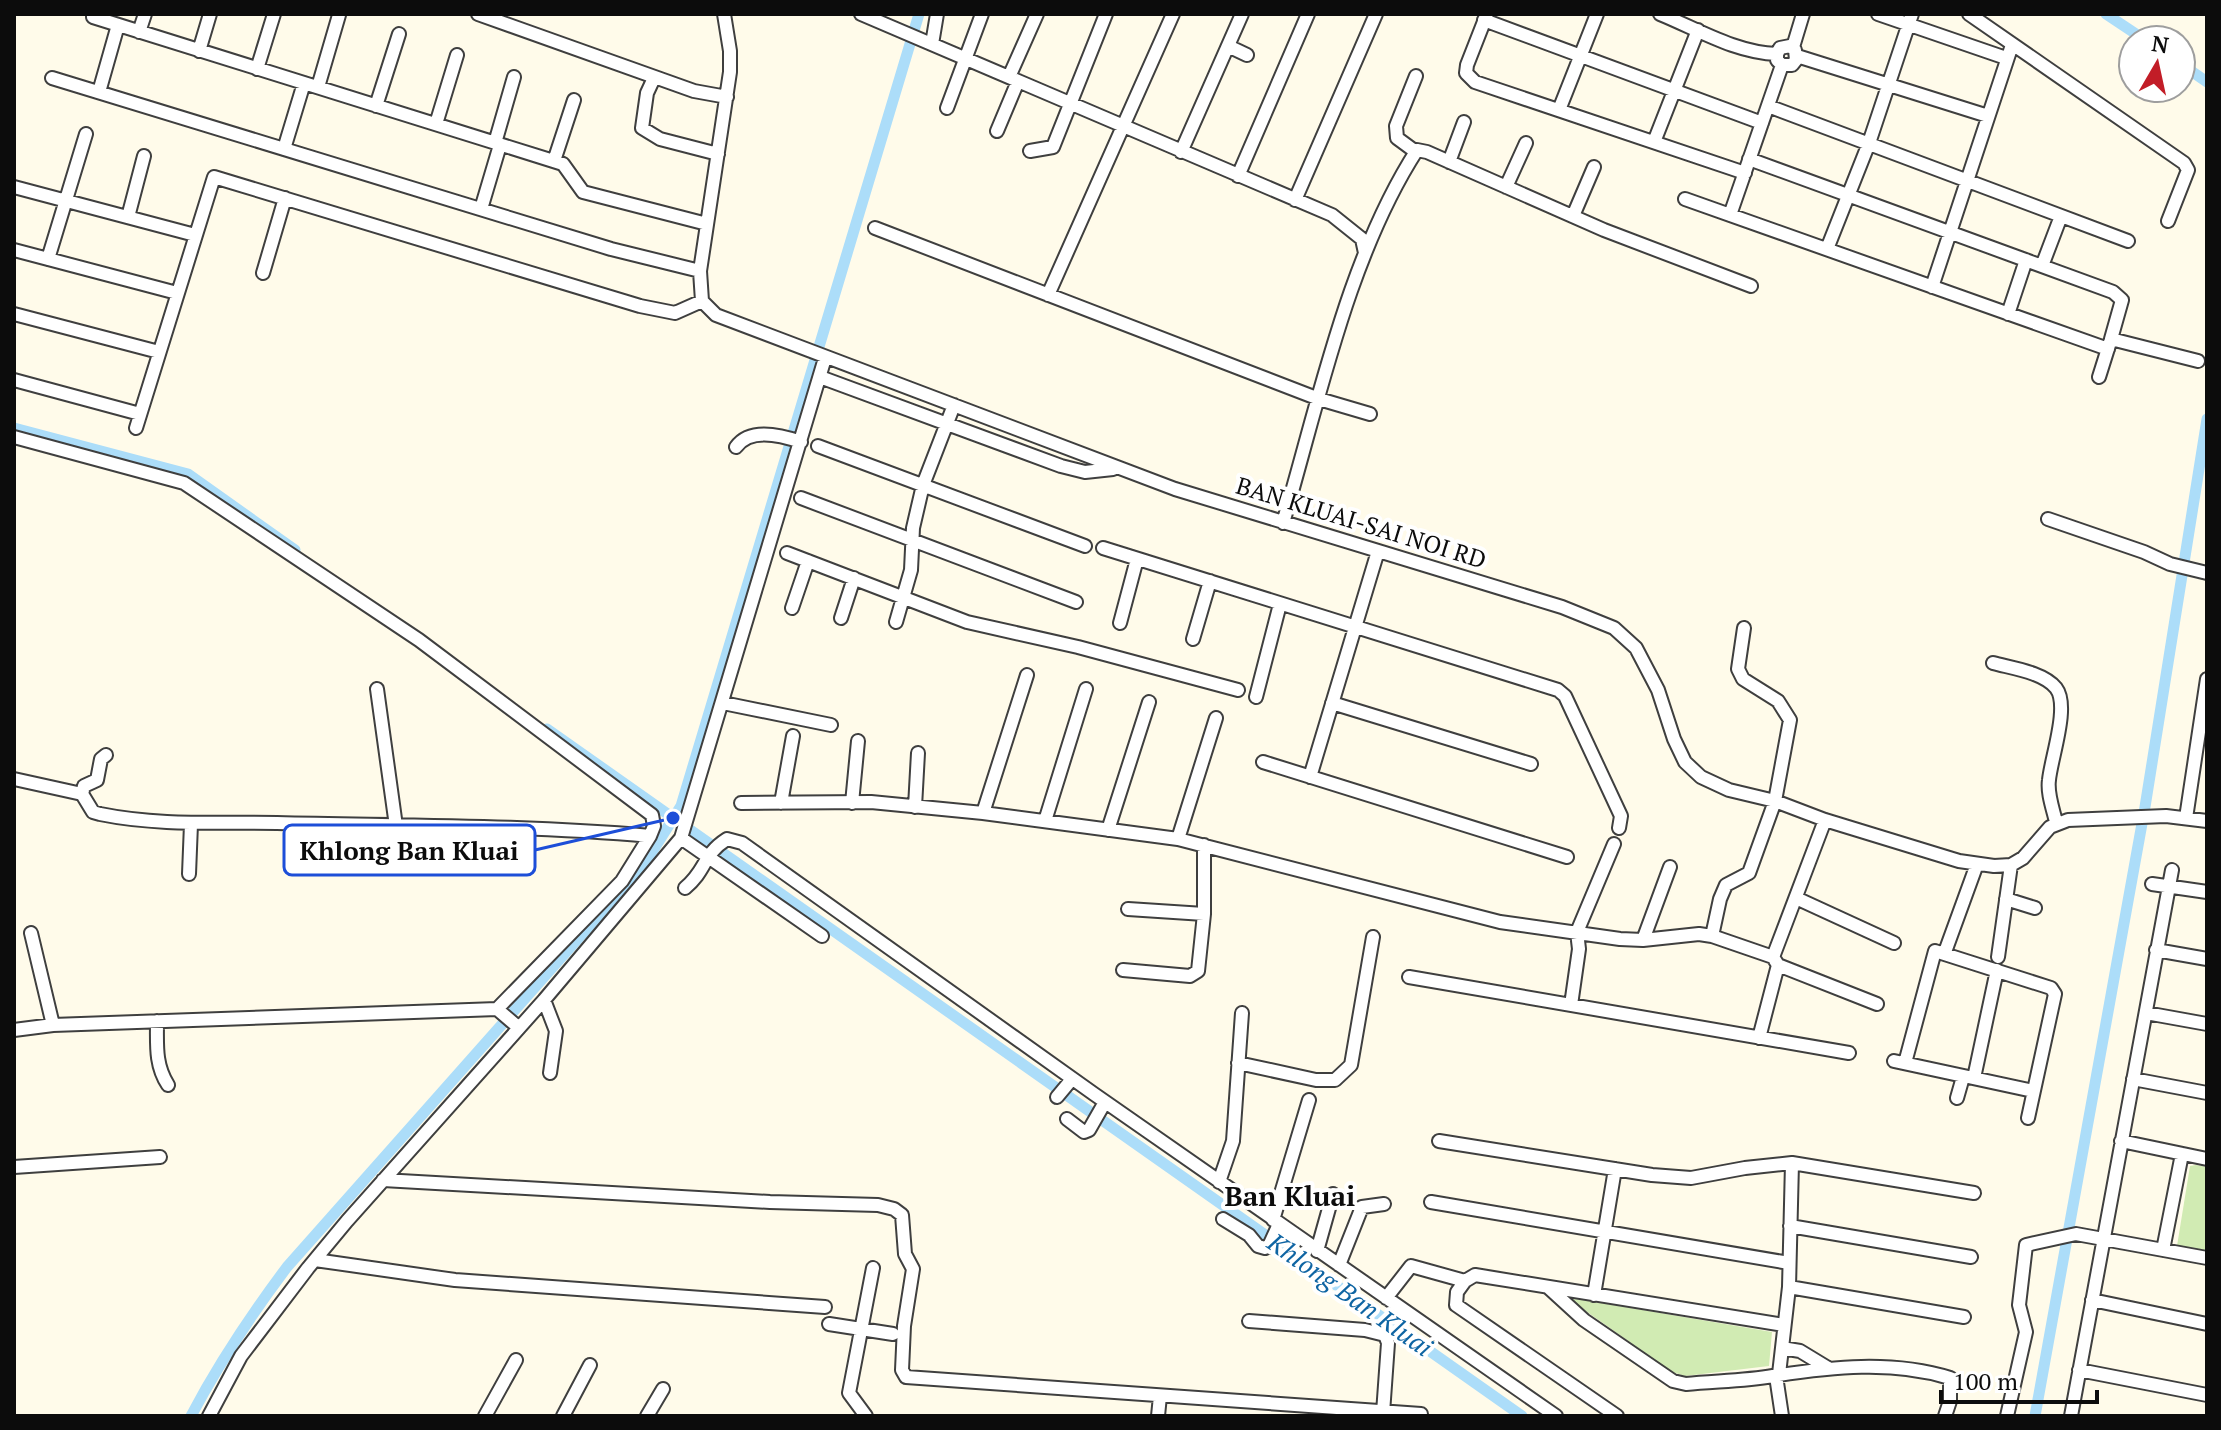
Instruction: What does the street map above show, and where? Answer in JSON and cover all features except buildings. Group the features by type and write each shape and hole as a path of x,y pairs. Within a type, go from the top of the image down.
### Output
{"street":[{"path":"139,32 145,14"},
{"path":"199,51 210,14"},
{"path":"257,69 274,14"},
{"path":"478,14 654,78 694,91 727,97"},
{"path":"136,428 214,177 640,306 675,313 702,301 700,271 727,97 730,51 724,14"},
{"path":"861,14 1332,215 1362,239 1365,253"},
{"path":"932,44 937,14"},
{"path":"947,108 982,14"},
{"path":"997,131 1037,14"},
{"path":"1030,151 1053,147 1106,14"},
{"path":"1048,295 1173,14"},
{"path":"1181,152 1242,14"},
{"path":"1238,176 1308,14"},
{"path":"1295,200 1376,14"},
{"path":"1559,110 1597,14"},
{"path":"1660,14 1792,65 1803,14"},
{"path":"1878,14 1910,20 2006,58"},
{"path":"1969,14 2184,163 2188,170 2168,221"},
{"path":"284,149 339,15"},
{"path":"93,17 563,164 583,192 707,224"},
{"path":"1745,173 1475,82 1466,73 1486,17 1580,56 1762,123"},
{"path":"1827,249 1869,143 1910,20"},
{"path":"99,92 118,25"},
{"path":"1654,142 1698,30"},
{"path":"376,106 399,34"},
{"path":"1932,287 2012,45"},
{"path":"1228,46 1247,55"},
{"path":"1795,52 1988,116"},
{"path":"436,124 457,55"},
{"path":"1730,215 1768,106 1779,59"},
{"path":"1416,76 1396,126 1397,138 1416,152"},
{"path":"481,209 514,77"},
{"path":"52,78 611,249 700,271"},
{"path":"654,78 644,102 642,128 660,139 718,154"},
{"path":"554,161 574,100"},
{"path":"1768,106 2128,241"},
{"path":"1449,162 1464,122"},
{"path":"48,259 86,134"},
{"path":"1506,187 1526,143"},
{"path":"1283,523 1365,253 1396,181 1417,150 1694,266 1751,286"},
{"path":"128,217 144,156"},
{"path":"1749,159 1950,231 2121,297 2099,377"},
{"path":"1573,216 1594,167"},
{"path":"14,187 195,235"},
{"path":"263,273 285,198"},
{"path":"1685,199 2008,314 2110,344 2198,361"},
{"path":"2042,266 2061,216"},
{"path":"875,228 1319,399 1370,414"},
{"path":"14,250 177,293"},
{"path":"2008,314 2026,260"},
{"name":"BAN KLUAI-SAI NOI RD","path":"702,301 716,315 1116,468 1283,523 1562,607 1614,628 1636,648 1646,663 1685,762 1714,784 1977,864 2011,865"},
{"path":"14,314 159,352"},
{"path":"209,1416 241,1356 315,1260 516,1025 544,1000 683,835 824,358"},
{"path":"820,377 1085,472 1116,468"},
{"path":"14,380 140,414"},
{"path":"896,622 911,570 912,540 923,485 954,405"},
{"path":"736,447 752,435 780,435 799,441"},
{"path":"14,437 184,483 419,640 652,815 654,826 650,836 622,881 500,1011"},
{"path":"818,446 1085,546"},
{"path":"801,498 1076,602"},
{"path":"2048,519 2170,564 2202,572"},
{"path":"1103,548 1562,692 1621,816 1619,828"},
{"path":"1310,777 1378,551"},
{"path":"787,553 967,622 1078,647 1238,690"},
{"path":"1120,623 1137,559"},
{"path":"792,608 808,561"},
{"path":"841,618 854,578"},
{"path":"1193,639 1210,581"},
{"path":"1256,697 1280,604"},
{"path":"1712,936 1726,885 1748,876 1775,801 1790,720 1778,701 1743,679 1738,669 1744,628"},
{"path":"1993,663 2044,679 2057,689 2061,703 2059,726 2049,780 2056,822"},
{"path":"983,813 1027,675"},
{"path":"2186,818 2207,679"},
{"path":"377,689 396,826"},
{"path":"1045,821 1086,689"},
{"path":"1108,830 1149,702"},
{"path":"723,703 831,725"},
{"path":"1332,703 1531,764"},
{"path":"1178,839 1216,718"},
{"path":"781,803 793,736"},
{"path":"852,803 858,741"},
{"path":"915,807 918,753"},
{"path":"106,755 101,759 97,780 84,786 82,794 93,812 100,814 191,824 584,830 650,836"},
{"path":"1263,762 1567,857"},
{"path":"14,779 82,794"},
{"path":"741,803 852,803 915,807 1178,839 1500,922 1643,940 1687,935 1712,936 1877,1004"},
{"path":"1957,1098 1968,1078 1998,964 2011,865 2023,858 2056,822 2126,816 2166,816 2207,821"},
{"path":"1759,1038 1776,961 1825,820"},
{"path":"189,874 191,824"},
{"path":"683,835 822,936"},
{"path":"685,888 697,878 709,853 727,839 742,843 1104,1104 1219,1182 1276,1226 1339,1265 1556,1416"},
{"path":"1571,1005 1579,949 1577,932 1614,844"},
{"path":"1123,970 1195,974 1198,971 1204,914 1204,845"},
{"path":"1945,952 1977,864"},
{"path":"1643,940 1670,867"},
{"path":"2071,1416 2172,870"},
{"path":"2152,884 2207,892"},
{"path":"1796,898 1894,943"},
{"path":"2006,899 2035,908"},
{"path":"1128,909 1204,914"},
{"path":"31,933 53,1025"},
{"path":"1238,1063 1316,1080 1335,1080 1341,1075 1351,1065 1373,937"},
{"path":"2156,950 2207,959"},
{"path":"2028,1118 2055,992 1998,964 1945,952 1932,954 1900,1062 2033,1091"},
{"path":"1409,977 1849,1053"},
{"path":"544,1000 556,1031 550,1073"},
{"path":"14,1030 53,1025 500,1011 516,1025"},
{"path":"1219,1182 1233,1141 1242,1013"},
{"path":"2146,1013 2207,1024"},
{"path":"157,1021 159,1070 168,1085"},
{"path":"2133,1079 2207,1093"},
{"path":"1059,1095 1071,1080"},
{"path":"1223,1219 1249,1235 1258,1246 1269,1246 1309,1100"},
{"path":"1067,1119 1081,1132 1089,1130 1104,1104"},
{"path":"1439,1141 1691,1178 1792,1163 1974,1193"},
{"path":"2121,1141 2207,1159"},
{"path":"2163,1250 2182,1154"},
{"path":"14,1167 160,1157"},
{"path":"1782,1416 1777,1375 1789,1287 1792,1163"},
{"path":"1594,1295 1615,1169"},
{"path":"383,1180 770,1202 878,1205 894,1209 902,1215 905,1254 913,1269 904,1326 902,1370 906,1377 1421,1414"},
{"path":"1317,1251 1333,1194"},
{"path":"1431,1202 1789,1263"},
{"path":"1339,1265 1362,1207 1384,1204"},
{"path":"1790,1226 1971,1257"},
{"path":"2007,1416 2026,1332 2019,1305 2028,1230"},
{"path":"2026,1245 2076,1234 2207,1258"},
{"path":"315,1260 455,1280 825,1307"},
{"path":"1386,1298 1411,1266 1465,1281"},
{"path":"866,1416 849,1393 873,1268"},
{"path":"1617,1416 1456,1305 1457,1292 1465,1281 1475,1275 1784,1325"},
{"path":"1789,1287 1964,1317"},
{"path":"1549,1288 1584,1320 1673,1381 1686,1384 1871,1365 1948,1376 1951,1382 1945,1416"},
{"path":"2092,1300 2207,1324"},
{"path":"1249,1321 1379,1331 1385,1335 1388,1343 1383,1413"},
{"path":"829,1324 893,1334"},
{"path":"1782,1348 1800,1351 1828,1368"},
{"path":"485,1416 516,1360"},
{"path":"563,1416 590,1365"},
{"path":"2079,1370 2207,1395"},
{"path":"647,1416 663,1389"},
{"path":"1158,1416 1160,1396"}],"green space":[{"path":"2190,1166 2207,1167 2207,1252 2177,1246"},
{"path":"1572,1298 1772,1332 1769,1366 1685,1376 1672,1372 1573,1302"}],"waterway":[{"path":"191,1416 236,1340 287,1267 645,863 681,806 919,14"},
{"path":"2106,14 2121,24"},
{"path":"2197,75 2207,82"},
{"path":"2035,1416 2145,807 2207,419"},
{"name":"Khlong Ban Kluai","path":"14,428 188,474 295,550"},
{"name":"Khlong Ban Kluai","path":"547,729 1522,1416"}],"place":[{"name":"Khlong Ban Kluai","path":"673,818"}],"district":[{"name":"Ban Kluai","path":"1290,1196"}]}
